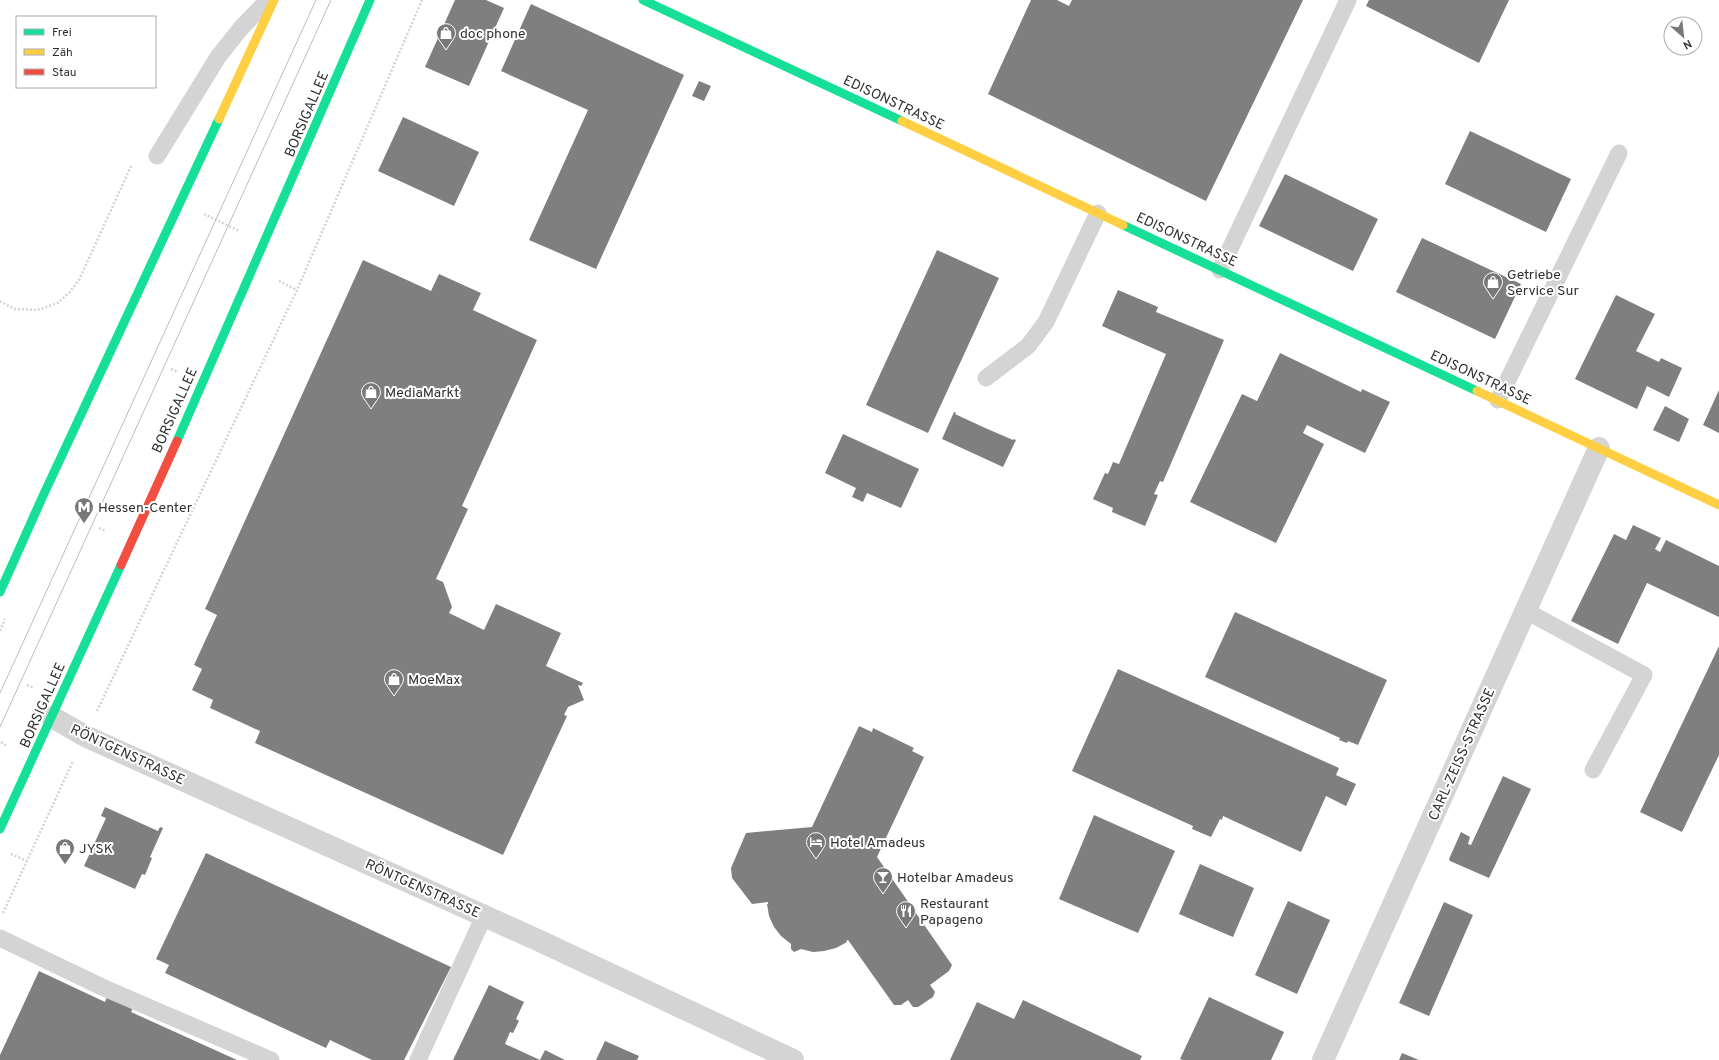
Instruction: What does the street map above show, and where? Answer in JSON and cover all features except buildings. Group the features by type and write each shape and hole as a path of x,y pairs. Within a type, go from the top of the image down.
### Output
{"main road":[{"path":"0,592 42,498 274,0"},
{"name":"BORSIGALLEE","path":"0,829 52,718 254,270 370,0"},
{"name":"EDISONSTRASSE","path":"643,0 1719,505"}],"street":[{"name":"CARL-ZEISS-STRASSE","path":"1323,1060 1599,448"},
{"name":"RÖNTGENSTRASSE","path":"52,718 85,736 484,916 793,1060"}],"lane":[{"path":"157,156 218,57 241,28 268,0"},
{"path":"1220,270 1348,0"},
{"path":"1498,400 1619,153"},
{"path":"986,378 1028,346 1046,322 1098,213"},
{"path":"1526,611 1644,675 1593,770"},
{"path":"418,1060 484,916"},
{"path":"0,938 102,986 271,1060"}],"path":[{"path":"0,918 297,290 422,0"},
{"path":"0,300 14,308 37,310 58,303 70,292 79,280 134,161"},
{"path":"201,212 244,233"},
{"path":"278,281 297,290"}],"tram line":[{"path":"0,693 316,0"},
{"path":"0,727 331,0"}],"traffic: fast":[{"path":"177,441 370,0"},
{"path":"643,0 902,121"},
{"path":"0,592 42,498 219,119"},
{"path":"1123,225 1477,391"},
{"path":"0,829 121,565"}],"traffic: slow":[{"path":"219,119 274,0"},
{"path":"902,121 1123,225"},
{"path":"1477,391 1719,505"}],"traffic: jam":[{"path":"121,565 177,441"}],"place":[{"name":"doc phone","path":"446,50"},
{"name":"Getriebe Service Sur","path":"1493,299"},
{"name":"MediaMarkt","path":"371,409"},
{"name":"Hessen-Center","path":"84,524"},
{"name":"MoeMax","path":"394,696"},
{"name":"Hotel Amadeus","path":"816,859"},
{"name":"JYSK","path":"65,865"},
{"name":"Hotelbar Amadeus","path":"883,894"},
{"name":"Restaurant Papageno","path":"906,928"}]}
